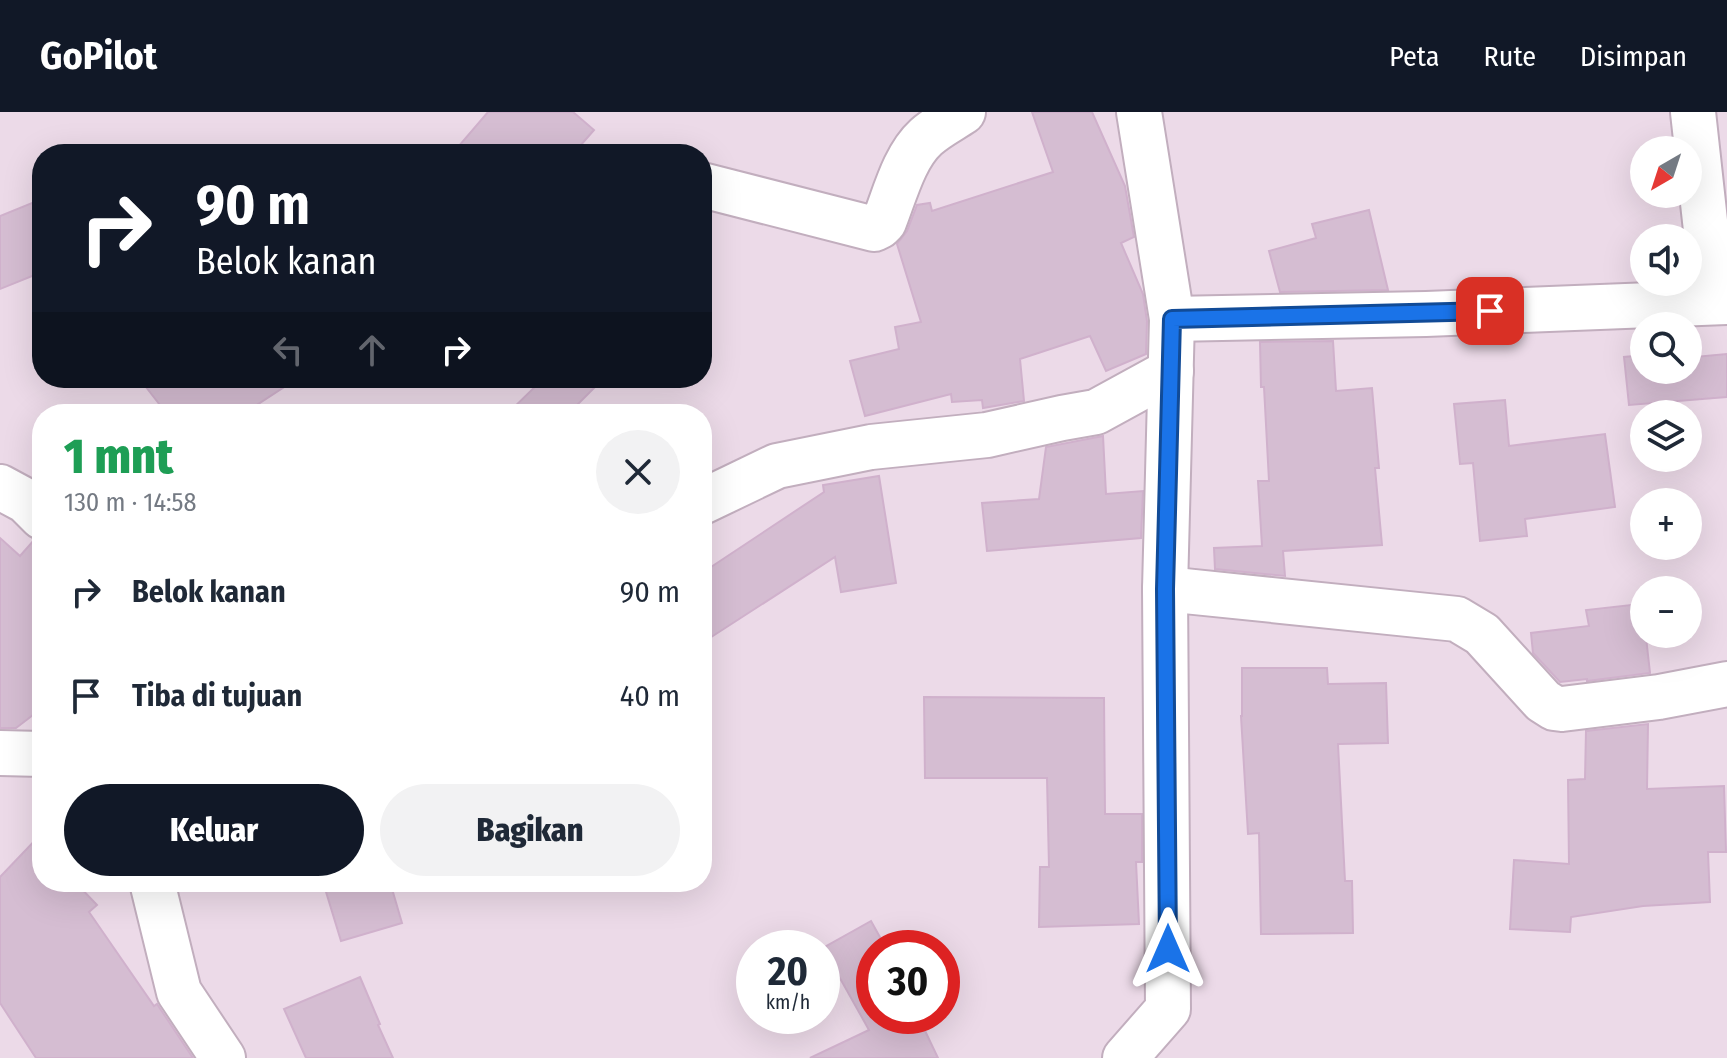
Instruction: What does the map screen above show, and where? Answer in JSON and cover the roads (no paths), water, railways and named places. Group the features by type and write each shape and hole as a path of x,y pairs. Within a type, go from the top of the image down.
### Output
{"street":[{"path":"712,188 874,229 884,222 918,146 928,135 963,112"},
{"path":"1125,1058 1168,1009 1165,589 1172,319 1139,112"},
{"path":"1172,319 1426,314 1719,302 1716,230 1693,112"},
{"path":"712,497 777,466 871,447 987,435 1096,412 1171,371"},
{"path":"0,487 32,507"},
{"path":"1165,589 1457,619 1482,634 1543,701 1554,708 1659,697 1727,684"},
{"path":"0,753 32,754"},
{"path":"154,892 179,992 223,1058"}]}
